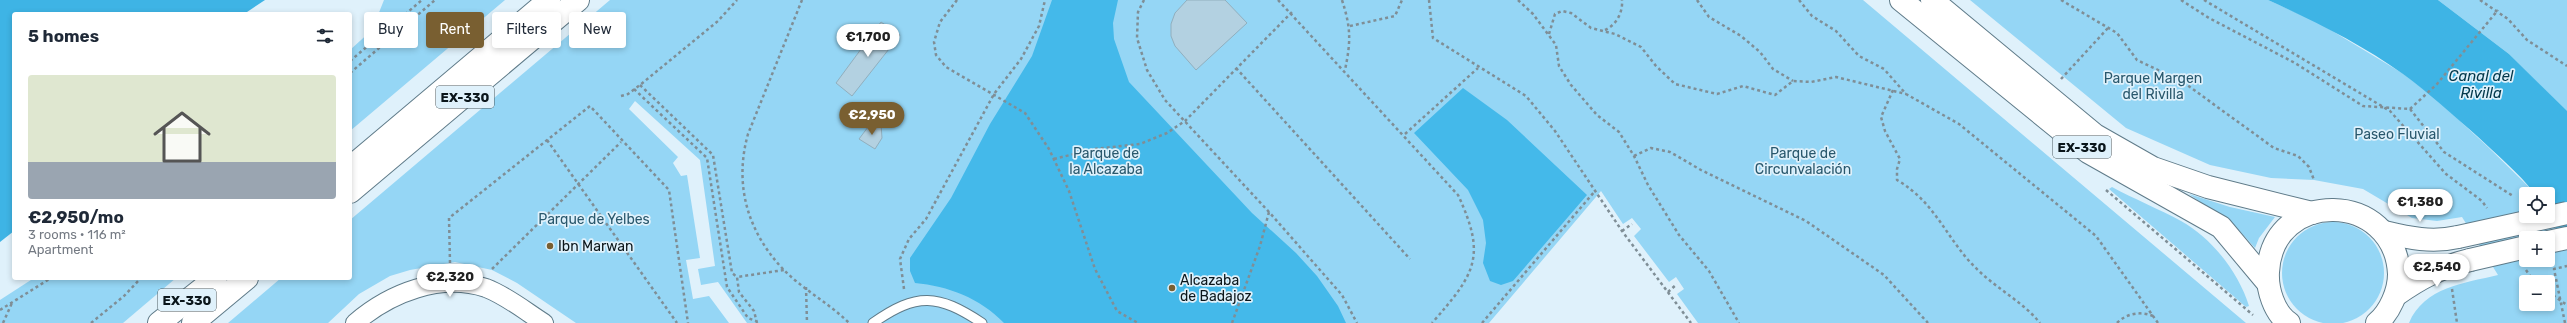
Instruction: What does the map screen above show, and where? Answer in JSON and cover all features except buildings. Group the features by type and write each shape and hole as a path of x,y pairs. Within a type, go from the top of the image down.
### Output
{"main road":[{"name":"EX-330","path":"352,166 549,0"},
{"name":"EX-330","path":"352,190 578,0"},
{"name":"EX-330","path":"1901,0 2088,152 2221,228 2267,282"},
{"name":"EX-330","path":"1932,0 2095,135 2153,168 2208,188 2312,213"},
{"name":"EX-330","path":"2289,323 2274,306 2267,282 2268,260 2274,245 2286,228 2301,217 2321,210 2345,210 2372,221 2384,232 2395,251 2399,280 2396,295 2379,322"},
{"path":"2384,232 2416,240 2444,240 2567,213"},
{"path":"2555,241 2567,238"},
{"path":"2396,295 2424,276 2461,262 2519,256"},
{"name":"EX-330","path":"159,323 213,280"},
{"name":"EX-330","path":"192,323 245,280"}],"street":[{"path":"355,323 375,308 403,293 428,286 450,283 486,288 544,323"}],"lane":[{"path":"873,323 906,304 932,300 955,305 982,323"}],"path":[{"path":"352,59 422,0"},
{"path":"352,71 435,0"},
{"path":"621,96 640,85 718,21 737,0"},
{"path":"796,0 802,1 748,134 742,154 740,178 750,218 764,246 784,270 806,286 849,323"},
{"path":"957,0 940,22 934,42 936,55 946,67 1025,113 1054,159 1069,191 1095,269 1117,311 1138,323"},
{"path":"906,304 900,259 909,239 926,219 994,94 1021,59 1039,26 1045,0"},
{"path":"1144,0 1138,12 1137,38 1147,70 1165,100 1269,212 1342,295 1357,323"},
{"path":"1278,0 1292,12 1405,134 1458,195 1471,224 1475,249 1470,272 1454,298 1432,323"},
{"path":"1342,0 1350,26 1350,44 1345,70"},
{"path":"1350,26 1395,16 1402,0"},
{"path":"1429,0 1433,38 1478,68 1526,96 1555,131 1622,231 1691,323"},
{"path":"1518,0 1533,14 1556,45 1559,66 1571,85 1598,114 1619,132 1671,223 1709,271 1739,323"},
{"path":"1604,31 1612,27 1618,18 1622,0"},
{"path":"1697,0 1709,17 1741,36 1760,52 1773,69 1793,81 1811,82 1836,77 1893,90 1906,94 1959,124 2096,236 2158,323"},
{"path":"1799,0 1812,16 1836,31 1859,56 1884,69 1906,94"},
{"path":"2061,0 2117,33 2137,60 2183,82 2274,148 2298,156 2309,167 2314,180"},
{"path":"2182,0 2209,18 2295,63 2363,106 2410,110 2444,152 2513,196"},
{"path":"2204,0 2390,111 2446,174 2482,201 2490,214"},
{"path":"2480,0 2498,10 2527,40 2567,66"},
{"path":"2410,110 2437,84 2498,10"},
{"path":"1549,34 1555,14 1562,11 1571,13 1591,28 1604,31 1641,47 1656,66 1675,84 1717,94 1743,86 1775,95 1793,81"},
{"path":"1054,159 1094,149 1140,144 1167,133 1185,121 1292,12"},
{"path":"2046,94 2108,28"},
{"path":"1236,68 1410,259"},
{"path":"1405,134 1478,68"},
{"path":"640,85 714,155 732,273 737,277 739,292 754,312 756,322"},
{"path":"634,89 707,158 727,287 748,318 756,322"},
{"path":"1893,90 1881,117 1885,131 1900,159 1896,169 1897,180 1914,190 1928,204 1978,271 2040,323"},
{"path":"450,283 449,218 590,106 621,142 668,190 688,323"},
{"path":"547,140 677,323"},
{"path":"486,288 492,270 621,142"},
{"path":"1634,156 1651,148 1670,152 1701,170 1806,221 1884,275 1928,323"},
{"path":"2104,188 2256,318"},
{"path":"1482,323 1595,191"},
{"path":"1232,323 1260,246 1269,212"},
{"path":"1622,231 1632,224"},
{"path":"2457,323 2452,299 2461,262"},
{"path":"2565,323 2554,269 2567,266"},
{"path":"737,277 784,270"},
{"path":"0,310 48,280"},
{"path":"91,323 124,296 139,280"},
{"path":"1668,292 1677,284"},
{"path":"806,286 807,323"},
{"path":"2555,297 2567,305"},
{"path":"3,323 12,302"},
{"path":"2117,323 2134,313 2145,312 2153,316"}],"green space":[{"path":"384,0 505,0 484,18 484,12 426,12 426,48 448,48 352,129 352,48 364,37 364,48 418,48 418,12 379,12"},
{"path":"610,0 1863,0 2246,323 1698,323 1677,294 1684,289 1676,277 1669,282 1634,236 1641,229 1632,218 1623,224 1601,191 1489,323 747,323 718,282 701,285 698,269 715,266 700,160 635,101 629,109 678,157 673,163 681,176 687,175 700,258 686,260 693,299 709,296 729,323 576,323 517,283 492,270 455,262 410,270 390,276 359,294 328,323 228,323 279,280 352,280 352,218 553,48 561,48 561,41 569,35 569,48 626,48 626,12 596,12"},
{"name":"Parque de la Alcazaba","path":"1052,0 1118,0 1113,23 1114,39 1129,82 1252,213 1296,253 1317,276 1338,306 1346,323 1004,323 985,307 963,295 939,287 915,283 910,271 910,258 951,198 990,124 1032,56"},
{"path":"1970,0 2268,0 2319,23 2402,73 2435,98 2529,187 2519,187 2519,223 2553,223 2567,245 2567,323 2409,323 2416,311 2425,301 2435,294 2459,284 2498,275 2462,217 2437,221 2412,218 2363,189 2314,180 2271,178 2210,165 2126,128"},
{"path":"2438,0 2567,0 2567,112 2509,54"},
{"path":"1463,88 1507,120 1587,195 1513,281 1501,285 1490,281 1483,263 1486,243 1483,220 1468,190 1414,133"},
{"path":"2112,187 2181,221 2203,237 2223,258 2239,281 2249,306 2246,307 2109,189"},
{"path":"2189,194 2230,207 2275,217 2259,238 2255,248 2237,228"},
{"path":"2333,222 2352,226 2369,237 2380,254 2384,273 2380,292 2369,309 2352,320 2333,324 2314,320 2297,309 2286,292 2282,273 2286,254 2297,237 2314,226"},
{"path":"31,280 174,280 123,323 0,323 0,300"}],"water":[{"path":"0,0 265,0 247,12 12,12 12,233 0,242"},
{"name":"Canal del Rivilla","path":"2268,0 2438,0 2509,54 2567,111 2567,245 2553,223 2555,223 2555,187 2529,187 2477,136 2403,74 2371,53 2320,25"}],"place":[{"name":"Ibn Marwan","path":"550,246"},
{"name":"Alcazaba de Badajoz","path":"1172,288"}],"park label":[{"name":"Parque Margen del Rivilla","path":"2153,86"},
{"name":"Paseo Fluvial","path":"2397,134"},
{"name":"Parque de Circunvalación","path":"1803,162"},
{"name":"Parque de Yelbes","path":"594,219"}]}
